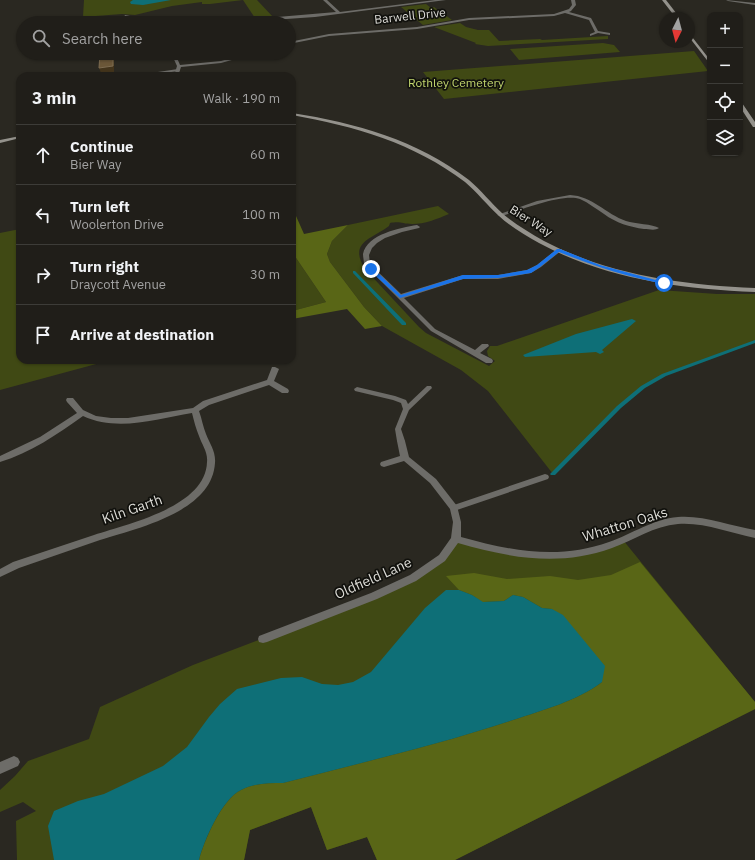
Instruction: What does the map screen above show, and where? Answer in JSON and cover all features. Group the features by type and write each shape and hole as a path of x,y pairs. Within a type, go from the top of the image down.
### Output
{"street":[{"path":"325,0 339,13"},
{"path":"296,17 444,0"},
{"path":"566,12 574,5 573,0"},
{"path":"664,0 673,12"},
{"path":"728,0 755,4"},
{"path":"566,12 590,19 597,32"},
{"name":"Barwell Drive","path":"296,42 358,32 422,27 475,19 545,16 566,12"},
{"path":"591,35 597,32 608,34"},
{"path":"695,42 707,59"},
{"path":"175,60 178,68 177,72"},
{"path":"178,68 232,60"},
{"path":"743,108 755,126"},
{"name":"Bier Way","path":"296,115 356,128 407,146 432,158 456,173 472,186 500,214 514,225 559,250 598,266 638,278 694,287 755,290"},
{"path":"0,142 16,138"},
{"path":"500,214 558,199 576,197 588,200 612,217 639,227 656,228"},
{"path":"417,227 401,227 375,242 369,248 366,259 371,269 433,330 489,361"},
{"path":"638,234 639,227"},
{"path":"400,297 463,277 498,277 529,272 559,250"},
{"path":"475,353 485,346"},
{"path":"270,382 275,369"},
{"path":"70,400 82,413 108,420 126,422 195,410 206,403 270,382 285,391"},
{"name":"Kiln Garth","path":"0,573 16,565 162,516 178,508 194,495 206,481 210,470 211,460 195,410"},
{"path":"0,459 28,448 82,413"},
{"path":"401,441 405,458 432,481 454,508 457,522 456,539"},
{"path":"384,464 405,458"},
{"name":"Whatton Oaks","path":"456,539 498,551 538,557 566,556 609,545 669,522 698,522 755,534"},
{"name":"Oldfield Lane","path":"263,639 374,596 413,578 442,558 456,539"},
{"path":"0,768 14,762"}],"lane":[{"path":"156,72 178,68"},
{"path":"401,441 398,429 406,409 429,388"},
{"path":"357,389 395,398 404,402 406,409"},
{"path":"454,508 545,477"}],"green space":[{"path":"84,0 243,0 210,4 202,4 202,2 172,6 135,15 122,14 83,16"},
{"path":"243,0 257,0 272,16 254,16"},
{"path":"426,4 431,8 434,7 452,20 423,25 401,7"},
{"path":"460,23 466,27 478,30 489,30 499,41 608,36 608,39 488,46 475,44 476,43 434,27"},
{"path":"603,43 614,45 620,52 519,60 510,49"},
{"name":"Rothley Cemetery","path":"694,51 707,70 707,71 444,99 423,72"},
{"path":"438,206 449,214 422,223 390,223 389,226 364,242 359,253 360,260 365,269 426,333 489,366 495,361 488,356 487,351 490,346 497,346 659,290 717,294 755,294 755,341 664,375 643,387 619,407 553,474 488,391 461,370 382,326 364,307 330,262 327,254 332,241 348,225"},
{"path":"296,216 304,234 348,225 332,241 327,254 330,262 364,307 382,326 365,329 347,309 296,318 296,310 326,302 296,258"},
{"path":"16,230 16,364 96,364 0,390 0,233"},
{"path":"296,258 326,302 296,310"},
{"path":"456,539 498,551 566,556 623,540 755,702 755,709 455,860 377,860 367,837 327,850 311,807 250,830 244,860 17,860 16,821 36,811 23,802 0,812 0,790 28,761 89,739 100,707 193,665 374,596 442,558"},
{"path":"640,562 755,702 755,709 455,860 377,860 367,837 327,850 311,807 250,830 244,860 199,860 209,832 221,811 227,802 241,790 267,783 283,783 456,738 536,713 571,700 602,682 552,609 542,608 523,597 513,595 504,601 482,602 472,595 459,590 446,576 474,573 507,579 550,576 578,580 611,575"}],"water":[{"path":"133,0 171,0 143,5 131,4 130,2"},
{"path":"632,319 636,321 602,350 604,352 600,354 596,352 525,357 523,355 576,334"},
{"path":"446,590 459,590 472,595 483,602 504,601 513,595 523,597 542,608 552,609 563,615 605,666 602,682 571,700 536,713 456,738 283,783 267,783 241,790 227,802 209,831 199,860 54,860 48,826 54,811 78,801 104,794 163,766 187,747 220,704 237,689 281,678 302,677 322,684 338,685 353,682 371,672 425,608"}],"building":[{"path":"100,60 113,60 113,66 99,68"}],"waterway":[{"path":"354,272 404,324"},
{"path":"553,474 619,407 643,387 664,375 755,341"}],"route":[{"path":"371,269 400,297 463,277 498,277 529,272 559,250 598,266 638,278 664,283"}]}
